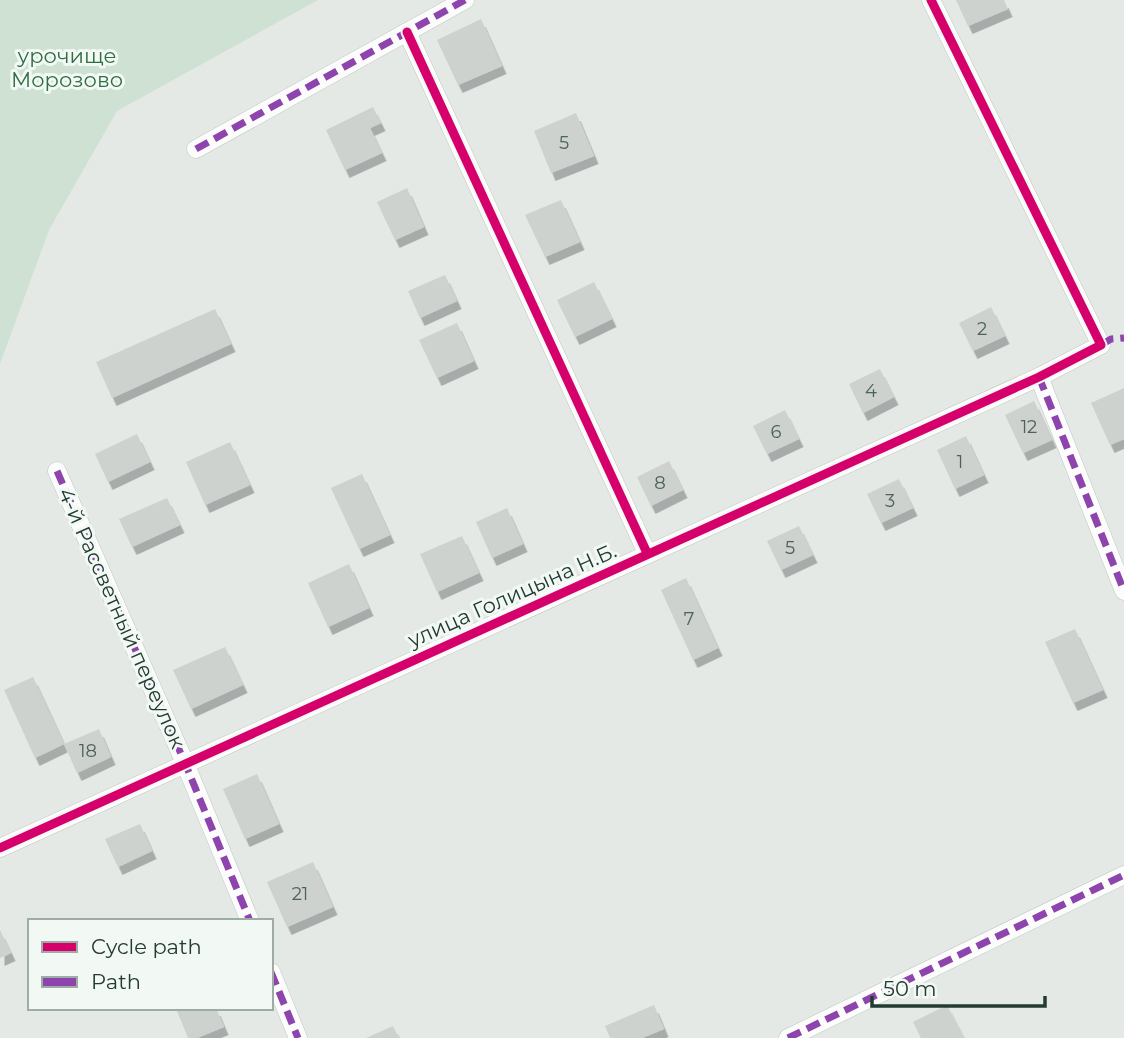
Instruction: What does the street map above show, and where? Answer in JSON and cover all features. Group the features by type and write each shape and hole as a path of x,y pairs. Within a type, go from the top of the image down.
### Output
{"street":[{"path":"196,149 465,0"},
{"name":"улица Голицына Н.Б.","path":"0,848 1039,377 1101,345 931,0"},
{"path":"407,32 647,553"},
{"path":"1039,377 1124,591"},
{"name":"4-й Рассветный переулок","path":"57,471 185,763 249,919"},
{"path":"788,1038 1124,875"},
{"path":"273,977 298,1038"}],"green space":[{"name":"урочище Морозово","path":"0,0 318,0 117,111 49,230 0,364"}],"building":[{"path":"956,0 1004,0 1008,9 968,26"},
{"path":"481,19 502,66 458,85 437,40"},
{"path":"373,107 381,123 370,128 382,153 345,170 326,130"},
{"path":"576,113 594,156 551,173 534,131"},
{"path":"407,188 424,227 395,240 377,202"},
{"path":"561,200 580,242 545,257 525,215"},
{"path":"445,275 457,301 420,318 408,291"},
{"path":"594,282 612,319 575,337 557,300"},
{"path":"991,307 1005,336 973,351 959,323"},
{"path":"215,309 231,344 112,398 96,362"},
{"path":"457,323 474,361 437,378 419,340"},
{"path":"880,369 894,397 863,413 849,384"},
{"path":"1124,388 1124,439 1110,445 1091,403"},
{"path":"1034,401 1052,440 1023,453 1005,415"},
{"path":"785,410 799,439 767,454 753,426"},
{"path":"137,434 150,462 108,482 95,454"},
{"path":"966,436 984,475 955,489 937,450"},
{"path":"230,442 250,485 205,505 186,462"},
{"path":"669,461 683,490 651,506 637,477"},
{"path":"362,474 390,535 359,549 331,488"},
{"path":"899,479 913,508 881,523 867,494"},
{"path":"167,498 180,525 132,547 119,519"},
{"path":"507,508 523,544 492,558 476,522"},
{"path":"799,526 813,555 781,570 767,541"},
{"path":"462,536 479,573 437,592 420,554"},
{"path":"349,564 369,608 328,627 308,583"},
{"path":"686,578 718,648 693,660 661,590"},
{"path":"1075,629 1103,690 1073,703 1045,642"},
{"path":"225,647 243,685 191,709 173,670"},
{"path":"33,677 64,744 35,758 4,690"},
{"path":"99,729 111,757 77,773 64,744"},
{"path":"257,774 279,824 245,839 223,789"},
{"path":"140,824 152,851 118,867 105,839"},
{"path":"313,862 333,907 287,927 267,882"},
{"path":"0,930 11,953 0,958"},
{"path":"654,1005 664,1029 642,1038 610,1038 605,1026"},
{"path":"947,1005 964,1038 921,1038 913,1022"},
{"path":"217,1010 224,1027 197,1038 188,1038 177,1011"},
{"path":"393,1026 399,1038 366,1038"}],"marked path":[{"path":"196,149 465,0"},
{"path":"1101,345 1111,339 1124,338"},
{"path":"1039,377 1124,591"},
{"path":"57,471 185,763 249,919"},
{"path":"788,1038 1124,875"},
{"path":"273,977 298,1038"}],"cycle path":[{"path":"0,848 1039,377 1101,345 931,0"},
{"path":"407,32 647,553"}]}
